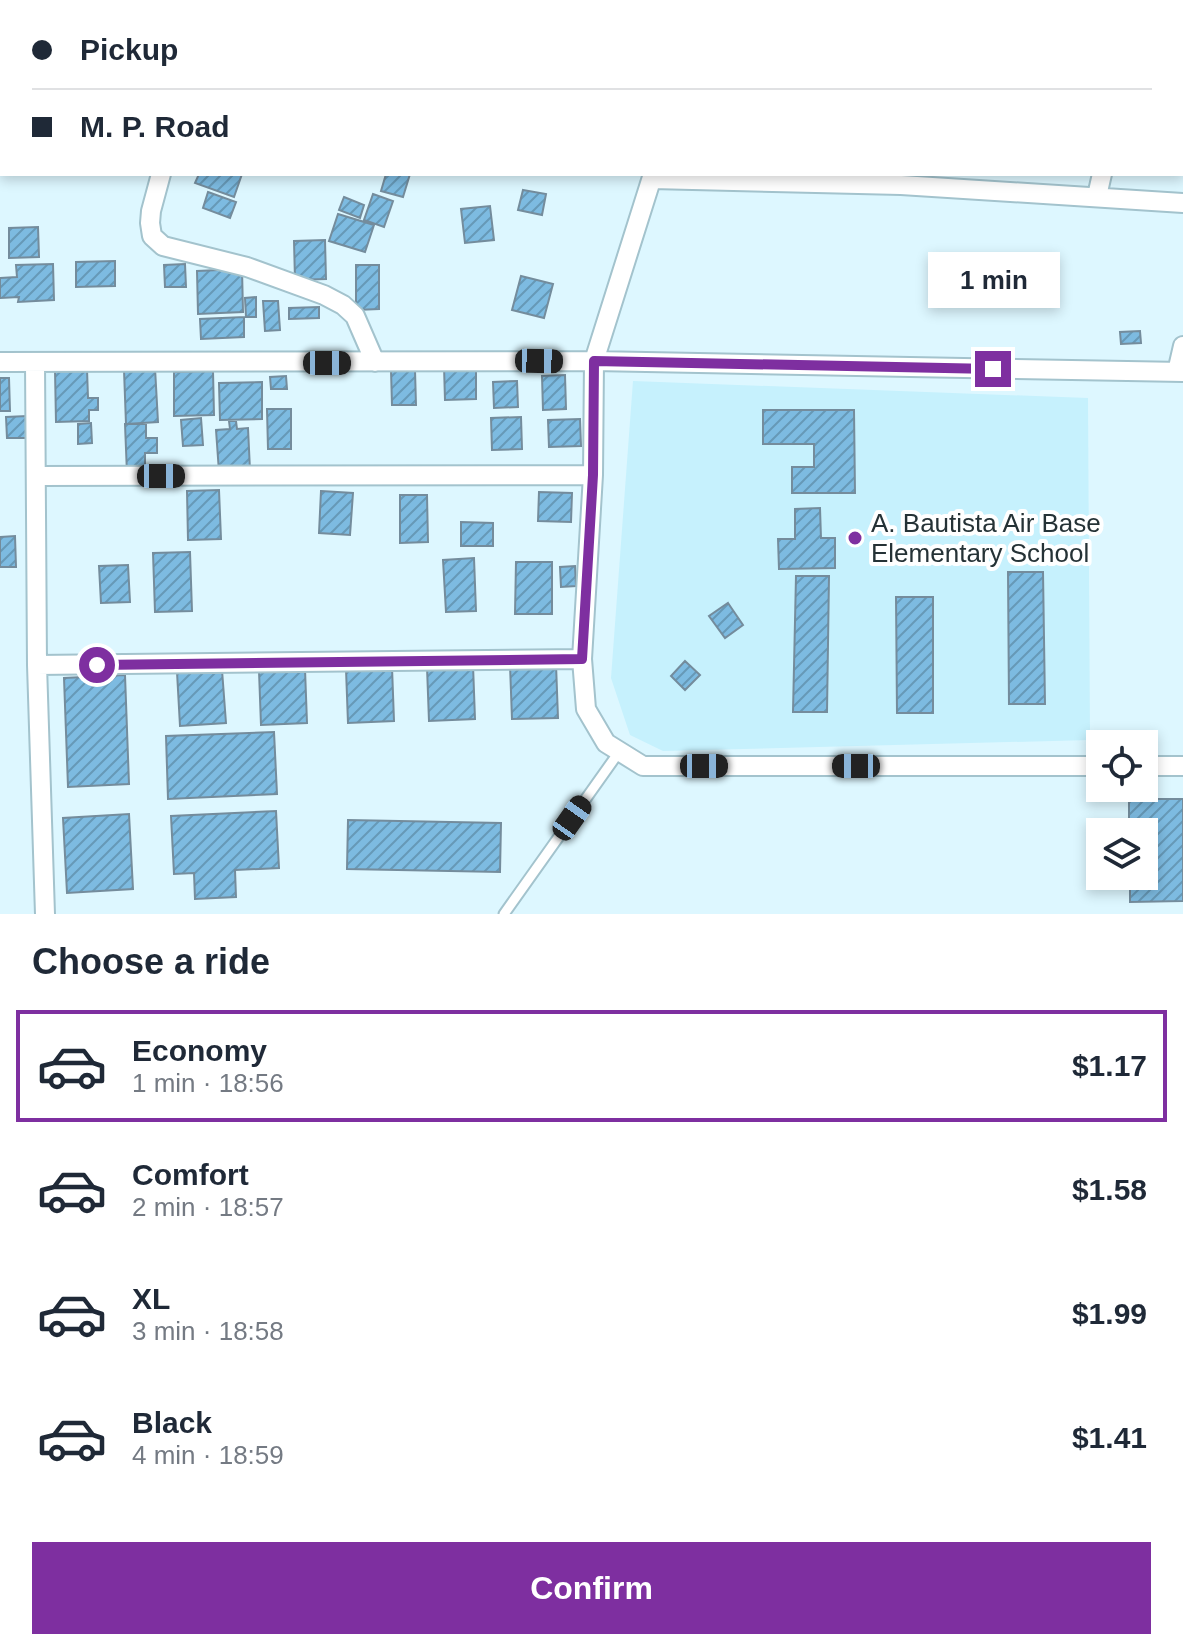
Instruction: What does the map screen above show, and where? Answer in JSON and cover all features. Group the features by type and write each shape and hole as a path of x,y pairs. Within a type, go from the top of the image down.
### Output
{"street":[{"path":"160,176 150,223 152,236 163,246 225,261 324,295 343,305 355,316 375,362"},
{"path":"1086,766 643,766 606,743 586,709 582,659 593,475 594,361 653,176 902,179 1183,203"},
{"path":"1097,196 1102,176"},
{"path":"0,362 594,361 1180,372 1183,346"},
{"path":"35,362 37,665 45,914"},
{"path":"37,476 593,475"},
{"path":"37,665 582,659"},
{"path":"1158,766 1183,766"}],"lane":[{"path":"504,914 619,752"}],"shaded area":[{"name":"A. Bautista Air Base Elementary School","path":"633,381 1088,398 1090,730 1086,730 1086,740 663,751 630,735 611,678"}],"building":[{"path":"198,176 241,176 234,197 195,183"},
{"path":"385,176 409,176 403,197 381,191"},
{"path":"523,190 546,194 542,215 518,210"},
{"path":"208,192 236,202 230,218 203,208"},
{"path":"373,194 393,201 384,227 364,220"},
{"path":"344,197 364,205 360,218 339,210"},
{"path":"490,206 494,240 465,243 461,209"},
{"path":"338,214 374,225 365,252 329,241"},
{"path":"38,227 39,257 9,258 9,228"},
{"path":"325,240 326,279 295,280 294,241"},
{"path":"115,261 115,286 76,287 76,262"},
{"path":"53,264 54,300 18,302 19,297 0,298 0,278 17,277 16,265"},
{"path":"185,264 186,287 165,287 164,265"},
{"path":"356,265 379,265 379,309 356,310"},
{"path":"242,269 243,312 198,314 197,271"},
{"path":"521,276 553,284 544,318 512,310"},
{"path":"256,297 256,317 246,317 245,298"},
{"path":"263,301 278,301 280,330 265,331"},
{"path":"319,307 319,318 289,319 289,308"},
{"path":"244,317 244,337 201,339 200,319"},
{"path":"1140,331 1141,343 1121,344 1120,332"},
{"path":"476,365 476,399 445,400 444,366"},
{"path":"155,368 158,422 126,424 124,370"},
{"path":"87,369 88,398 98,398 98,410 89,410 89,421 56,422 55,370"},
{"path":"391,370 415,370 416,405 392,405"},
{"path":"213,371 214,415 174,416 174,372"},
{"path":"565,375 566,409 543,410 542,376"},
{"path":"286,376 287,389 271,389 270,377"},
{"path":"0,378 9,378 10,411 0,411"},
{"path":"517,381 518,407 494,408 493,382"},
{"path":"262,382 262,419 220,420 219,383"},
{"path":"267,409 291,409 291,449 268,449"},
{"path":"763,410 854,410 855,493 792,493 792,467 814,467 814,444 763,444"},
{"path":"27,416 27,438 7,438 6,417"},
{"path":"521,417 522,449 492,450 491,418"},
{"path":"201,418 203,445 183,446 181,420"},
{"path":"580,419 581,446 549,447 548,420"},
{"path":"229,421 236,421 237,429 248,428 250,470 219,472 216,430 230,429"},
{"path":"91,423 92,443 78,444 78,424"},
{"path":"125,424 146,424 146,438 157,438 157,453 145,453 145,473 127,474"},
{"path":"219,490 221,539 188,540 187,491"},
{"path":"321,491 353,493 350,535 319,533"},
{"path":"539,492 572,493 571,522 538,521"},
{"path":"400,495 427,495 428,542 400,543"},
{"path":"820,508 821,538 835,538 835,568 779,569 778,539 795,539 795,509"},
{"path":"461,522 493,523 493,546 461,546"},
{"path":"15,536 16,567 0,567 0,537"},
{"path":"190,552 192,611 155,612 153,553"},
{"path":"474,558 476,611 446,612 443,560"},
{"path":"516,562 552,562 552,614 515,614"},
{"path":"128,565 130,602 101,603 99,566"},
{"path":"575,566 576,586 561,587 560,567"},
{"path":"1008,572 1043,572 1045,704 1009,704"},
{"path":"796,576 829,576 827,712 793,712"},
{"path":"896,597 933,597 933,713 897,713"},
{"path":"728,603 743,625 725,638 709,616"},
{"path":"685,661 700,675 685,690 671,676"},
{"path":"556,664 558,718 512,719 510,665"},
{"path":"473,665 475,719 429,721 427,667"},
{"path":"392,667 394,721 348,723 346,669"},
{"path":"305,669 307,723 261,725 259,671"},
{"path":"222,670 226,723 180,726 177,672"},
{"path":"125,675 129,784 68,787 64,678"},
{"path":"274,732 277,794 168,799 166,736"},
{"path":"1183,799 1183,901 1130,902 1130,890 1158,890 1158,818 1129,818 1129,802"},
{"path":"276,811 279,868 235,870 236,897 195,899 194,873 174,874 171,816"},
{"path":"129,814 133,889 67,893 63,818"},
{"path":"348,820 501,823 500,872 347,869"}],"place":[{"name":"A. Bautista Air Base Elementary School","path":"855,538"}],"route":[{"path":"97,665 582,659 593,475 594,361 993,369"}]}
